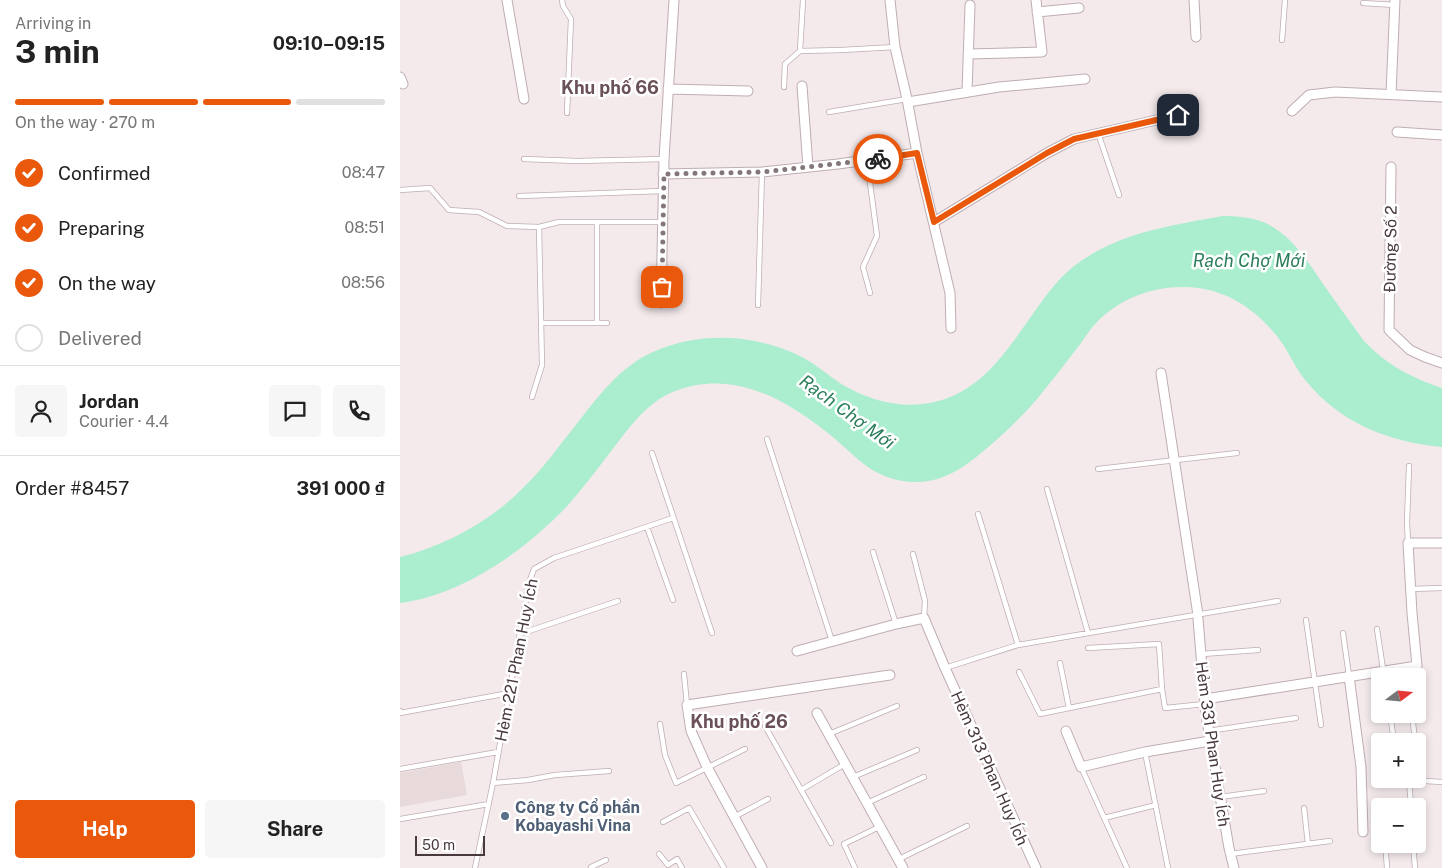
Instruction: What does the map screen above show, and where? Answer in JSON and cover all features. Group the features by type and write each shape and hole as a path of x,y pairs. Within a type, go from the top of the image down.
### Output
{"street":[{"path":"507,0 524,99"},
{"path":"661,303 664,159 674,0"},
{"path":"890,0 895,47 908,100 917,153 950,293 950,328"},
{"path":"968,54 1042,52 1036,0"},
{"path":"1194,0 1196,37"},
{"path":"1391,94 1395,3"},
{"path":"967,92 970,5"},
{"path":"1037,12 1079,8"},
{"path":"908,100 999,87 1085,79"},
{"path":"802,86 808,167"},
{"path":"668,89 748,91"},
{"path":"1292,111 1310,95 1335,92 1442,97"},
{"path":"934,222 1047,153 1074,139 1178,115"},
{"path":"1397,132 1442,136"},
{"path":"664,174 762,172 917,153"},
{"name":"Đường Số 2","path":"1391,167 1389,330 1410,350 1442,363"},
{"name":"Hẻm 331 Phan Huy Ích","path":"1161,373 1198,617 1208,731 1234,868"},
{"path":"1413,668 1417,666 1408,543 1442,543"},
{"path":"797,651 924,618"},
{"name":"Hẻm 313 Phan Huy Ích","path":"924,618 1036,868"},
{"path":"1205,701 1315,681 1371,674"},
{"path":"762,868 707,767 691,731 687,704 890,675"},
{"path":"1349,676 1361,768 1363,832"},
{"path":"817,714 902,868"},
{"path":"1066,731 1081,767 1146,752 1210,741"}],"lane":[{"path":"562,0 563,6 571,19 567,113"},
{"path":"800,51 803,0"},
{"path":"1282,40 1285,0"},
{"path":"1363,3 1395,3"},
{"path":"784,87 785,64 800,51 895,47"},
{"path":"829,112 908,100"},
{"path":"1098,133 1120,195"},
{"path":"524,159 586,161 664,159"},
{"path":"867,160 877,236 863,267 870,293"},
{"path":"758,305 762,172"},
{"path":"400,190 430,188 449,210 478,212 507,226 539,227 559,222 662,222"},
{"path":"519,196 663,191"},
{"path":"597,323 598,222"},
{"path":"532,397 542,365 539,227"},
{"path":"541,323 607,323"},
{"path":"767,440 832,641"},
{"path":"652,452 712,633"},
{"path":"1098,470 1237,452"},
{"path":"1408,543 1406,522 1409,466"},
{"path":"1047,489 1088,633"},
{"path":"978,514 1018,645"},
{"name":"Hẻm 221 Phan Huy Ích","path":"475,868 529,584 534,569 554,558 673,518"},
{"path":"647,527 672,600"},
{"path":"873,552 896,624"},
{"path":"913,554 924,601 924,618"},
{"path":"1410,589 1442,588"},
{"path":"520,634 618,601"},
{"path":"945,668 1018,645 1198,617 1278,601"},
{"path":"1306,620 1321,725"},
{"path":"1377,629 1383,668"},
{"path":"1343,632 1349,676"},
{"path":"1088,648 1158,644 1165,708 1205,701"},
{"path":"1200,654 1258,650"},
{"path":"1060,663 1069,708"},
{"path":"1019,672 1040,714 1162,688"},
{"path":"684,674 687,704"},
{"path":"400,711 400,713 509,693"},
{"path":"828,734 897,706"},
{"path":"1208,731 1296,718"},
{"path":"660,724 665,755 676,782 745,749"},
{"path":"765,726 831,843"},
{"path":"852,778 917,750"},
{"path":"400,769 498,752"},
{"path":"1146,752 1168,868"},
{"path":"801,790 845,764"},
{"path":"1081,767 1127,868"},
{"path":"492,783 528,780 555,775 609,771"},
{"path":"866,803 924,777"},
{"path":"1426,780 1442,782"},
{"path":"1220,797 1264,791"},
{"path":"734,817 768,799"},
{"path":"400,819 488,804"},
{"path":"1104,818 1156,805"},
{"path":"663,822 689,808 724,868"},
{"path":"1304,808 1308,844"},
{"path":"856,868 844,844 879,826"},
{"path":"898,860 967,826"},
{"path":"1230,854 1330,841"},
{"path":"1386,853 1387,868"},
{"path":"1414,853 1415,868"},
{"path":"659,854 668,865 677,859 682,868"},
{"path":"592,868 606,860"}],"shaded area":[{"path":"461,762 467,795 400,807 400,773"}],"water":[{"name":"Rạch Chợ Mới","path":"1222,216 1258,220 1283,234 1299,250 1364,341 1390,364 1442,388 1442,447 1385,435 1350,419 1334,408 1319,396 1306,381 1275,333 1248,308 1238,302 1227,296 1204,289 1175,287 1161,289 1133,297 1108,312 1097,322 1038,397 1009,428 966,465 949,475 935,480 903,481 874,471 817,424 780,401 760,392 740,386 719,383 697,385 675,391 664,396 643,412 570,503 514,553 471,580 424,598 400,603 400,557 450,539 497,511 538,473 610,384 630,366 653,352 671,345 709,338 747,340 784,349 802,357 843,385 877,400 889,403 926,404 955,395 983,376 1007,350 1058,281 1090,255 1107,246 1144,233 1182,223"}],"way so far":[{"path":"662,287 664,174 762,172 878,159"}],"place":[{"name":"Công ty Cổ phần Kobayashi Vina","path":"505,816"}],"district":[{"name":"Khu phố 66","path":"610,88"},
{"name":"Khu phố 26","path":"739,722"}],"route":[{"path":"878,159 917,153 934,222 1047,153 1074,139 1178,115"}]}
